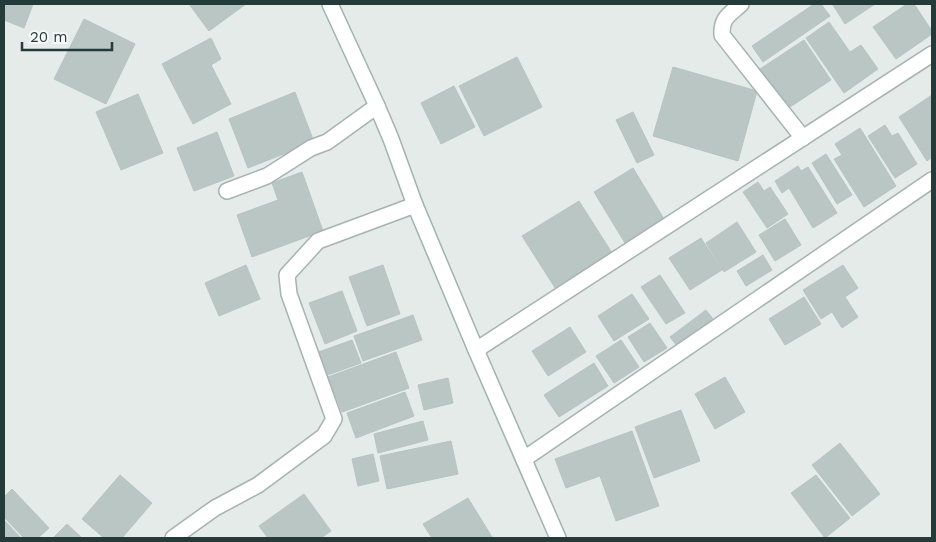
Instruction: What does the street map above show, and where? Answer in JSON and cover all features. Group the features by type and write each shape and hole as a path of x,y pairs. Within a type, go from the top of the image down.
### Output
{"street":[{"path":"330,4 377,106 415,205 558,538"},
{"path":"741,4 724,20 722,35 802,138"},
{"path":"476,350 932,54"},
{"path":"227,191 267,176 310,148 327,142 377,106"},
{"path":"524,459 932,180"},
{"path":"172,538 215,508 258,485 324,436 334,419 289,294 287,275 318,241 415,205"}],"building":[{"path":"4,4 33,4 24,28 4,20"},
{"path":"189,4 246,4 209,31"},
{"path":"814,4 821,4 830,16 763,62 752,46"},
{"path":"875,4 845,24 833,5"},
{"path":"907,4 914,4 932,31 932,34 896,59 873,27"},
{"path":"84,19 135,44 106,104 54,79"},
{"path":"829,22 850,52 861,45 878,69 844,93 806,38"},
{"path":"211,38 221,59 211,65 231,104 193,124 162,64"},
{"path":"804,40 831,80 784,111 757,71"},
{"path":"517,57 542,107 484,136 459,86"},
{"path":"673,67 757,91 738,161 653,136"},
{"path":"454,86 475,127 441,144 421,103"},
{"path":"295,92 314,142 248,168 229,119"},
{"path":"138,94 163,153 121,170 96,112"},
{"path":"932,95 932,157 927,161 899,117"},
{"path":"633,112 654,155 637,163 616,120"},
{"path":"885,125 892,136 898,133 917,164 895,178 868,136"},
{"path":"860,128 896,186 864,207 834,159 842,155 835,144"},
{"path":"217,132 234,176 194,191 177,148"},
{"path":"826,154 852,195 837,204 812,163"},
{"path":"798,166 801,171 808,167 837,213 813,228 789,188 782,193 775,181"},
{"path":"633,168 664,219 625,243 594,192"},
{"path":"302,172 323,231 252,257 237,215 278,200 272,183"},
{"path":"758,182 764,191 770,187 788,214 767,228 743,192"},
{"path":"579,201 614,256 557,291 522,236"},
{"path":"785,219 801,245 775,261 759,235"},
{"path":"737,222 756,252 724,272 706,243"},
{"path":"701,238 722,270 690,290 669,258"},
{"path":"763,255 772,270 746,286 737,271"},
{"path":"246,265 260,299 219,316 205,283"},
{"path":"383,265 400,314 367,326 349,277"},
{"path":"843,265 858,288 845,297 858,317 842,328 832,312 821,319 803,290"},
{"path":"660,275 685,313 666,324 641,287"},
{"path":"342,291 357,331 325,344 309,303"},
{"path":"632,294 649,319 614,341 598,316"},
{"path":"804,297 821,324 785,345 769,319"},
{"path":"706,310 713,319 677,346 670,337"},
{"path":"413,315 422,340 363,361 354,336"},
{"path":"650,323 667,348 644,362 628,337"},
{"path":"570,327 586,352 548,376 532,351"},
{"path":"352,340 361,363 322,377 313,354"},
{"path":"621,340 639,367 614,383 596,356"},
{"path":"396,352 409,388 342,412 328,377"},
{"path":"594,363 608,386 559,417 544,395"},
{"path":"725,377 745,412 715,429 695,394"},
{"path":"448,378 453,403 424,410 418,385"},
{"path":"405,392 414,416 356,438 347,413"},
{"path":"681,410 700,461 654,478 635,427"},
{"path":"423,421 428,440 378,453 374,434"},
{"path":"632,431 659,506 616,521 600,476 566,488 555,459"},
{"path":"451,441 458,474 387,489 380,456"},
{"path":"840,443 880,494 852,516 812,465"},
{"path":"373,454 379,481 358,486 352,459"},
{"path":"120,475 152,503 122,538 104,538 82,519"},
{"path":"816,475 850,518 825,538 791,493"},
{"path":"12,489 49,528 38,538 24,538 4,517 4,497"},
{"path":"304,494 331,531 321,538 268,538 259,526"},
{"path":"468,498 492,537 432,538 423,524"},
{"path":"4,520 21,538 4,538"},
{"path":"67,524 82,538 53,538"}]}
